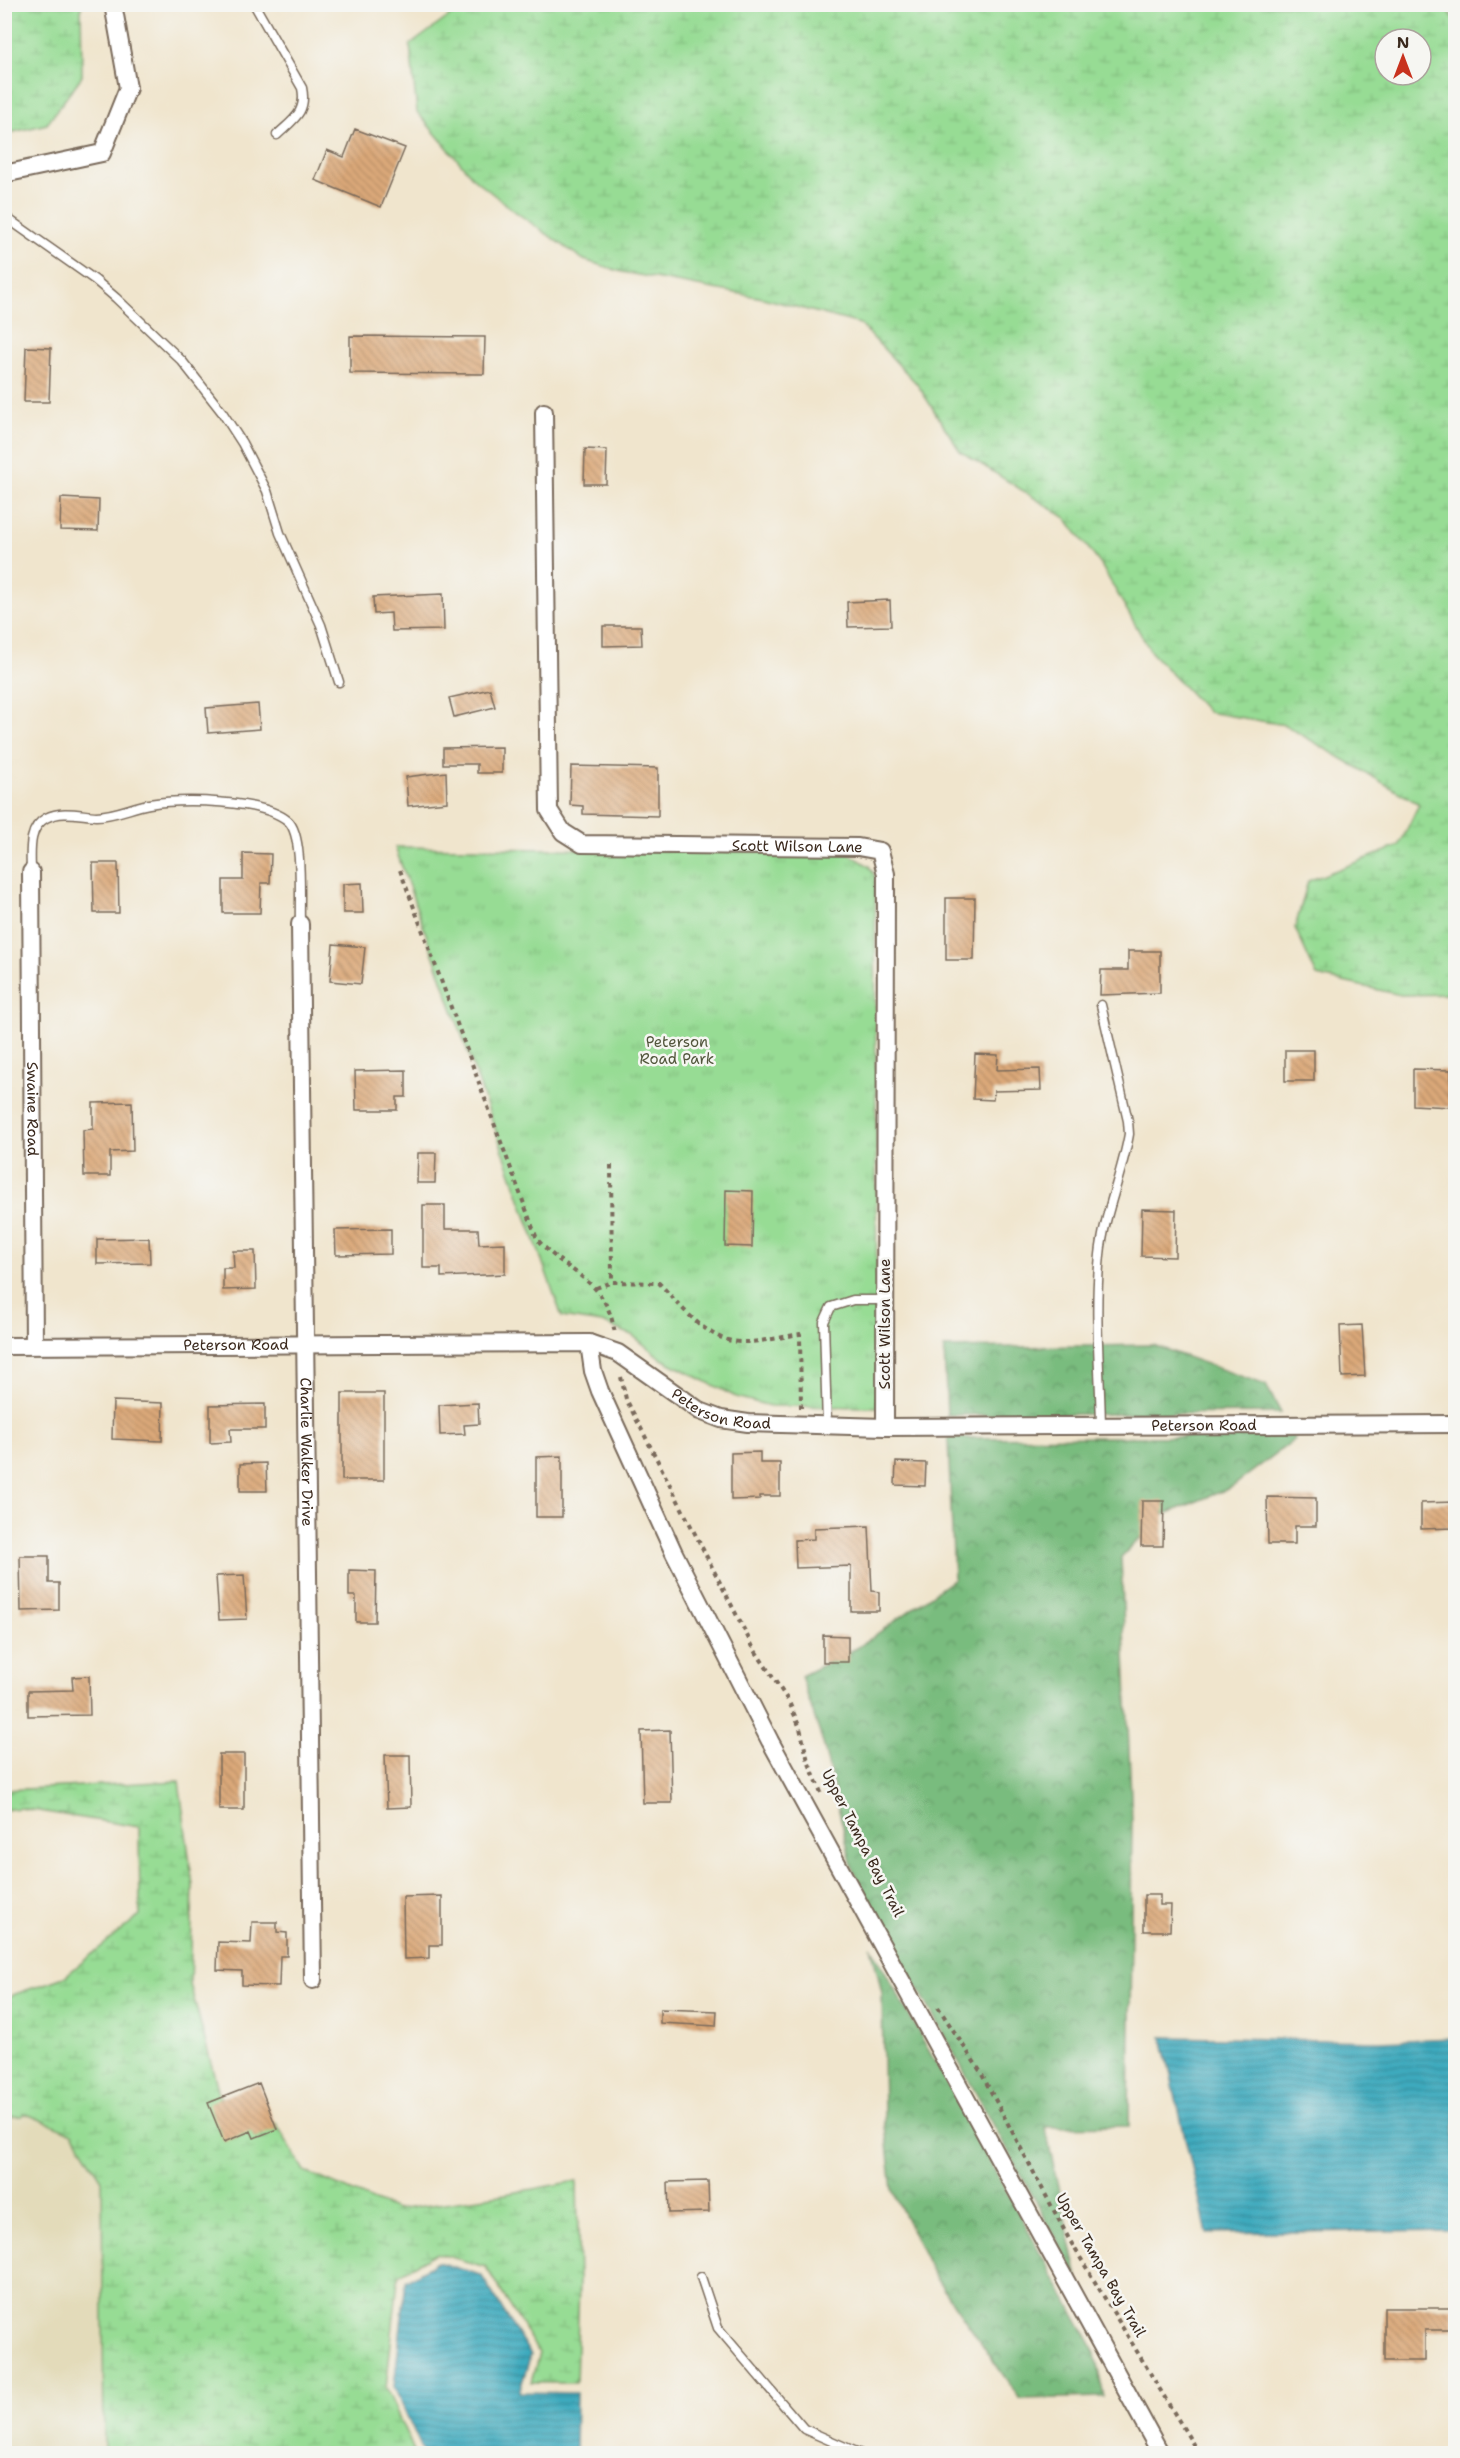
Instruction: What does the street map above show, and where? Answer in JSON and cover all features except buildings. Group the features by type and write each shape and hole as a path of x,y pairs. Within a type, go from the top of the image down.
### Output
{"street":[{"path":"4,174 102,153 128,87 112,4"},
{"name":"Scott Wilson Lane","path":"544,412 549,810 563,832 582,844 858,847 880,851 886,873 885,1427"},
{"name":"Swaine Road","path":"31,872 34,1346"},
{"name":"Charlie Walker Drive","path":"300,924 312,1980"},
{"path":"589,1343 593,1371 600,1391 674,1552 770,1741 1161,2454"},
{"name":"Peterson Road","path":"4,1346 589,1343 618,1353 700,1410 721,1419 776,1425 885,1427 1455,1424"}],"lane":[{"path":"255,4 302,87 305,102 298,115 277,135"},
{"path":"4,216 95,280 116,298 183,361 222,412 242,443 267,491 280,533 321,624 339,682"},
{"path":"31,872 33,832 45,819 62,814 97,816 148,804 187,800 236,804 270,811 289,822 296,838 300,924"},
{"path":"1101,1005 1129,1134 1104,1228 1100,1255 1098,1298 1101,1426"},
{"path":"827,1426 824,1322 831,1307 853,1300 885,1300"},
{"path":"700,2277 718,2328 804,2429 861,2454"}],"path":[{"name":"Upper Tampa Bay Trail","path":"400,870 537,1239 546,1251 596,1288 606,1302 612,1318 626,1400 754,1649 789,1702 800,1728 808,1761 826,1802"},
{"path":"611,1165 612,1282"},
{"path":"596,1288 612,1282 659,1283 695,1320 713,1333 730,1341 741,1342 800,1334 801,1408"},
{"name":"Upper Tampa Bay Trail","path":"934,2001 980,2071 1069,2239 1199,2454"}],"shaded area":[{"path":"24,2113 73,2133 102,2180 104,2453 5,2453 4,2117 22,2116"}],"green space":[{"path":"466,4 1444,5 1456,21 1455,994 1401,995 1317,976 1295,928 1308,881 1399,846 1419,804 1285,725 1208,712 1151,652 1101,565 1066,518 960,451 917,384 860,324 763,298 622,272 584,260 517,213 474,179 417,112 410,45"},
{"path":"4,5 81,5 82,76 47,124 5,134"},
{"name":"Peterson Road Park","path":"395,847 848,853 869,866 875,876 877,1407 770,1406 736,1397 662,1359 632,1335 602,1323 562,1317"},
{"path":"1153,1345 1266,1385 1281,1413 947,1415 944,1348"},
{"path":"1293,1436 1295,1439 1232,1487 1163,1515 1121,1557 1132,1821 1129,2126 1045,2127 1078,2278 853,1870 823,1743 801,1676 857,1648 954,1579 948,1438"},
{"path":"179,1781 193,1886 190,1984 220,2097 276,2123 304,2171 396,2210 577,2181 579,2282 576,2383 531,2383 539,2353 486,2267 436,2253 400,2274 386,2388 415,2453 104,2453 102,2180 73,2133 24,2113 22,2116 5,2117 4,1998 64,1977 140,1915 139,1827 20,1808 5,1810 5,1790"},
{"path":"871,1946 1094,2350 1104,2397 1020,2399 935,2277 892,2190 884,2116 882,1993"}],"water":[{"path":"1162,2037 1379,2041 1455,2038 1455,2230 1207,2233"},
{"path":"437,2262 481,2275 531,2355 519,2392 576,2393 575,2453 424,2453 394,2387 406,2281"}]}
